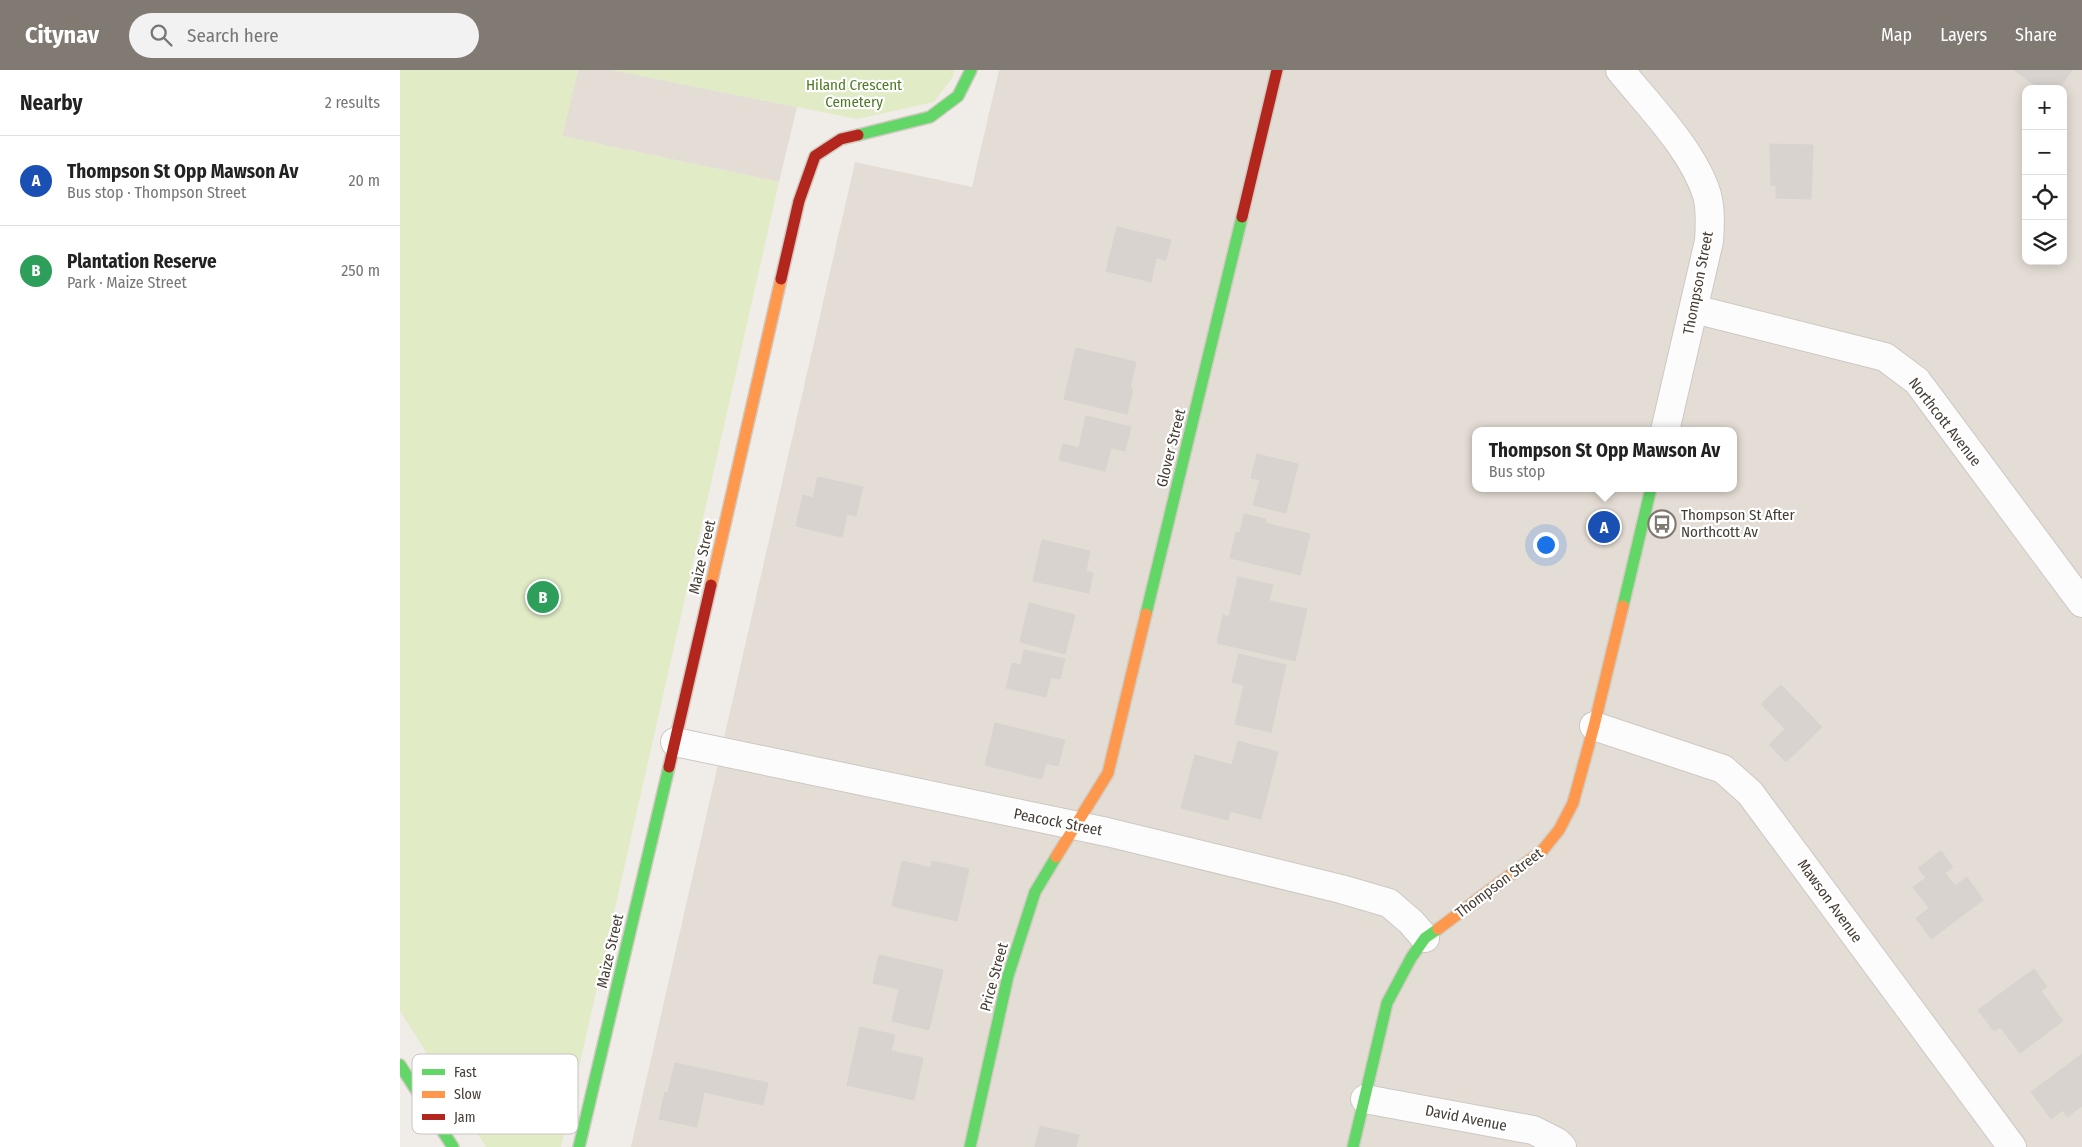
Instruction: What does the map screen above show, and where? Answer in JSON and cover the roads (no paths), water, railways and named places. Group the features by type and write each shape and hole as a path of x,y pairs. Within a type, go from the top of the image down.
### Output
{"street":[{"name":"Maize Street","path":"579,1147 675,742 799,201 816,156 841,139 930,117 958,96 972,70"},
{"name":"Glover Street","path":"1076,825 1108,773 1277,70"},
{"name":"Thompson Street","path":"1620,70 1685,152 1697,172 1707,197 1710,216 1709,241 1666,427"},
{"name":"Northcott Avenue","path":"1694,309 1886,357 1917,381 2082,603"},
{"name":"Thompson Street","path":"1353,1147 1387,1003 1398,979 1425,938 1542,851 1559,830 1573,803 1594,726 1650,492"},
{"name":"Mawson Avenue","path":"1594,726 1723,769 1750,792 2012,1147"},
{"name":"Peacock Street","path":"675,742 1076,825 1374,898 1389,903 1411,922 1425,938"},
{"name":"Price Street","path":"970,1147 1008,976 1035,892 1076,825"},
{"path":"400,1065 412,1084"},
{"name":"David Avenue","path":"1365,1099 1533,1130 1557,1142 1562,1147"},
{"path":"445,1134 453,1147"}],"place":[{"name":"Thompson St After Northcott Av","path":"1662,524"},
{"name":"Thompson St Opp Mawson Av","path":"1604,527"},
{"name":"Plantation Reserve","path":"543,597"}],"park label":[{"name":"Hiland Crescent Cemetery","path":"854,94"}]}
